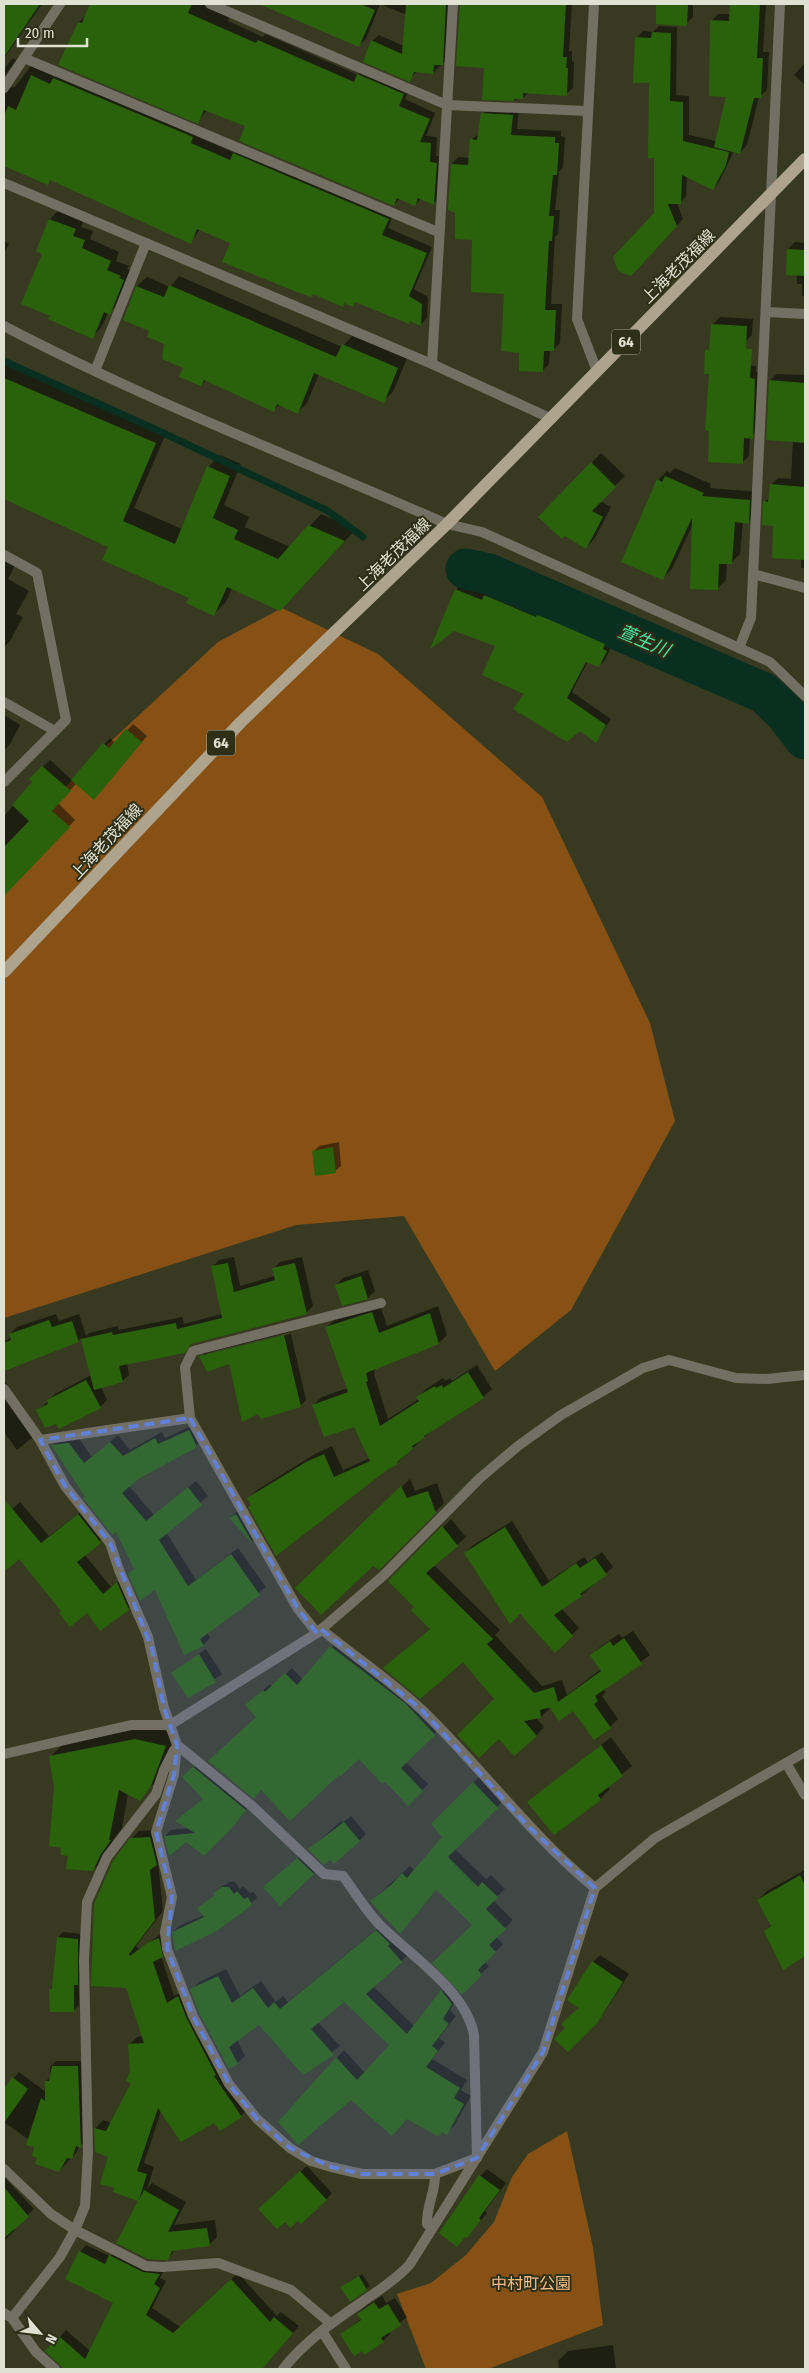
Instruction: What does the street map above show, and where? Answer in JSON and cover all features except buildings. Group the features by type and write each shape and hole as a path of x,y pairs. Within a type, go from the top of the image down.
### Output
{"main road":[{"name":"上海老茂福線","path":"4,972 241,722 447,524 805,159"}],"street":[{"path":"4,88 60,4"},
{"path":"210,4 446,105 588,112"},
{"path":"432,364 438,232 453,4"},
{"path":"594,4 577,319 597,371"},
{"path":"739,648 751,618 767,312 780,4"},
{"path":"24,58 438,232"},
{"path":"4,183 432,364 552,419"},
{"path":"95,371 146,244"},
{"path":"767,312 805,314"},
{"path":"4,326 76,364 225,430 447,524 482,532 770,662 805,696"},
{"path":"4,555 37,573 66,720 4,782"},
{"path":"753,574 805,588"},
{"path":"4,702 55,731"},
{"path":"381,1303 193,1351 185,1367 190,1418 289,1594 319,1631 422,1710 479,1769 528,1826 570,1868 596,1888"},
{"path":"4,1754 131,1726 170,1725 319,1631 384,1575 480,1478 518,1446 560,1415 643,1368 669,1360 736,1378 767,1379 805,1375"},
{"path":"4,1389 40,1440 65,1486 110,1543 119,1570 148,1637 164,1708 177,1744 174,1774 156,1832 172,1896 165,1932 167,1948 193,2016 229,2084 268,2130 290,2148 311,2160 362,2174 435,2174 477,2158"},
{"path":"40,1440 190,1418"},
{"path":"177,1744 252,1806 324,1874 342,1876 378,1924 431,1972 465,2010 471,2020 474,2035 477,2158"},
{"path":"55,2369 36,2352 8,2316 47,2276 75,2230 85,2206 88,2173 84,1929 87,1902 107,1857 156,1794 164,1770 177,1744"},
{"path":"283,2369 290,2360 330,2323 402,2274 410,2264 543,2052 596,1888 655,1838 805,1752"},
{"path":"786,1763 805,1795"},
{"path":"4,2169 51,2214 75,2230 146,2266 162,2267 218,2263 274,2282 291,2290 330,2323"},
{"path":"432,2228 428,2224 427,2216 435,2189 435,2174"},
{"path":"322,2331 346,2369"}],"highlighted area":[{"path":"190,1418 298,1609 317,1633 321,1629 422,1710 528,1826 595,1888 543,2052 477,2158 435,2174 362,2174 331,2167 290,2148 257,2119 229,2084 193,2016 167,1949 172,1897 156,1832 174,1774 177,1745 164,1708 152,1649 110,1543 65,1486 40,1440"}],"green space":[{"path":"282,608 378,654 542,797 650,1023 675,1121 571,1310 495,1371 404,1216 296,1225 4,1318 4,852 96,755 218,642"},
{"name":"中村町公園","path":"567,2131 593,2247 603,2325 488,2369 426,2369 397,2294 431,2283 466,2255 494,2222 512,2177 528,2154"}],"waterway":[{"path":"4,361 159,431 328,511 363,537"},
{"name":"萱生川","path":"466,569 489,574 764,693 786,714 805,739"}]}
